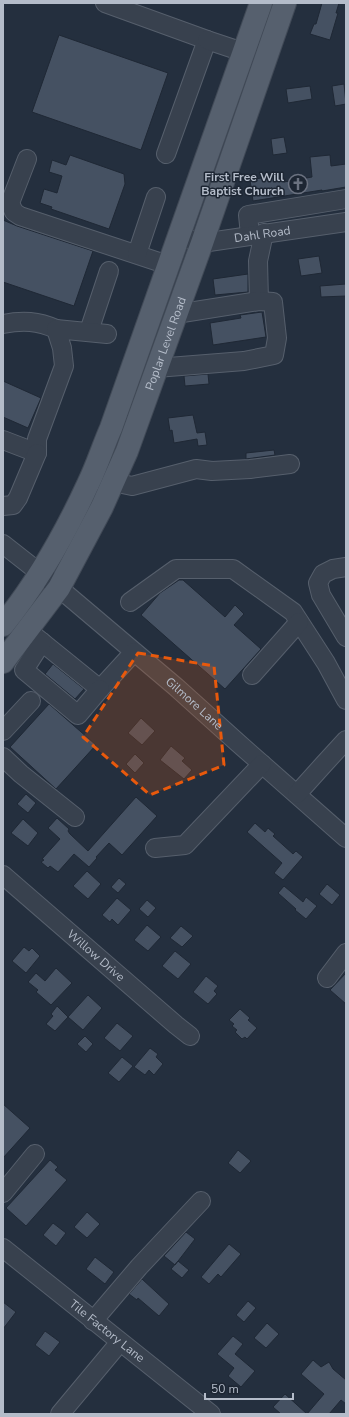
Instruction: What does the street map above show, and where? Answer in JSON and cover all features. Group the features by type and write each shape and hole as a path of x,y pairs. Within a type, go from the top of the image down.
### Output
{"main road":[{"name":"Poplar Level Road","path":"3,625 40,573 68,524 88,484 111,428 260,3"},
{"name":"Poplar Level Road","path":"3,662 34,636 102,507 127,451 202,243 285,3"}],"street":[{"path":"105,3 243,52"},
{"path":"166,154 206,40"},
{"path":"27,159 10,203 14,212 20,216 168,265"},
{"path":"136,254 156,197"},
{"path":"259,301 257,234 248,215 346,199"},
{"name":"Dahl Road","path":"178,236 202,243 346,222"},
{"path":"3,324 15,322 42,323 56,329 98,332 109,271"},
{"path":"156,368 244,361 274,355 277,338 273,302 259,301 176,314"},
{"path":"3,506 13,505 18,498 37,453 36,439 64,366 62,348 56,329"},
{"path":"3,440 37,453"},
{"path":"113,482 132,486 196,469 212,471 290,464"},
{"name":"Gilmore Lane","path":"3,544 59,588 176,687 346,838"},
{"path":"346,567 323,574 318,583 321,596 346,637"},
{"path":"130,602 176,569 233,569 292,612 326,663 346,700"},
{"path":"252,675 299,622"},
{"path":"100,689 34,636 24,670 78,715 134,652"},
{"path":"3,731 31,701"},
{"path":"297,794 346,740"},
{"path":"3,757 21,774 76,817"},
{"path":"155,848 185,845 262,764"},
{"name":"Willow Drive","path":"3,875 190,1036"},
{"path":"326,978 346,953"},
{"path":"3,1193 35,1154"},
{"path":"93,1321 139,1267 201,1201"},
{"name":"Tile Factory Lane","path":"3,1248 211,1414"},
{"path":"60,1414 120,1342"}],"highlighted area":[{"path":"138,653 214,666 224,765 150,795 83,737"}],"building":[{"path":"322,3 339,3 336,13 338,13 330,40 310,34 314,24 316,24"},
{"path":"59,35 168,73 141,150 32,112"},
{"path":"344,84 346,104 335,106 332,86"},
{"path":"310,86 312,99 288,103 286,89"},
{"path":"284,137 287,153 273,155 271,139"},
{"path":"70,155 124,174 125,184 109,229 51,209 52,207 40,203 44,189 57,193 62,176 49,172 52,160 66,165"},
{"name":"First Free Will Baptist Church","path":"330,155 331,166 346,164 346,187 253,201 250,180 283,174 284,182 312,177 310,157"},
{"path":"3,220 93,251 74,306 3,282"},
{"path":"319,256 322,273 301,276 298,259"},
{"path":"248,274 248,292 215,295 213,279"},
{"path":"346,284 346,296 321,297 320,286"},
{"path":"262,312 266,337 213,345 210,323 241,318 240,315"},
{"path":"208,374 209,384 185,386 184,376"},
{"path":"3,381 41,398 28,428 3,417"},
{"path":"193,415 197,433 205,432 207,445 198,446 197,439 174,443 168,418"},
{"path":"274,450 275,455 246,459 246,453"},
{"path":"179,580 183,580 225,617 235,605 244,614 234,625 261,649 225,689 141,615 160,593"},
{"path":"53,664 84,689 75,699 45,674"},
{"path":"49,704 96,745 56,789 10,747"},
{"path":"141,718 155,731 142,745 128,733"},
{"path":"171,746 185,758 182,761 192,770 184,779 160,760"},
{"path":"135,754 144,763 135,773 126,764"},
{"path":"26,794 36,803 28,813 17,804"},
{"path":"136,797 157,816 122,855 109,843 89,867 74,854 58,872 50,866 48,868 41,862 60,839 48,828 57,818 69,829 68,831 70,834 88,851"},
{"path":"23,819 38,833 28,846 11,833"},
{"path":"255,823 265,832 268,828 275,834 273,836 293,854 296,851 303,857 283,880 274,873 282,863 247,832"},
{"path":"87,871 101,884 88,899 73,886"},
{"path":"119,878 126,884 118,893 111,887"},
{"path":"327,884 340,895 332,905 319,894"},
{"path":"284,886 303,902 306,897 317,906 306,919 278,893"},
{"path":"117,898 131,910 118,925 112,919 110,922 102,915"},
{"path":"147,900 156,908 148,917 139,909"},
{"path":"147,925 161,937 148,951 134,940"},
{"path":"181,926 193,936 182,947 170,938"},
{"path":"24,947 29,951 32,948 40,956 26,973 12,961"},
{"path":"175,951 191,964 178,979 162,966"},
{"path":"56,968 72,983 51,1005 36,992 38,990 28,982 36,973 45,981"},
{"path":"346,973 346,1004 330,990"},
{"path":"206,976 218,986 214,991 217,994 208,1004 193,992"},
{"path":"88,995 102,1008 83,1030 68,1017"},
{"path":"57,1006 68,1017 55,1031 46,1024 53,1016 51,1014"},
{"path":"240,1009 250,1018 248,1020 257,1028 247,1039 245,1037 242,1039 235,1032 237,1030 232,1026 234,1024 229,1020"},
{"path":"117,1023 133,1036 120,1051 104,1038"},
{"path":"85,1036 93,1044 86,1052 77,1044"},
{"path":"150,1048 158,1054 156,1057 163,1064 154,1075 149,1070 145,1075 134,1067"},
{"path":"122,1057 133,1066 119,1082 108,1073"},
{"path":"3,1104 30,1128 3,1158"},
{"path":"238,1150 251,1161 240,1173 228,1163"},
{"path":"50,1160 58,1167 55,1170 67,1180 26,1226 6,1208"},
{"path":"87,1212 100,1224 87,1238 74,1227"},
{"path":"53,1223 66,1233 56,1246 43,1235"},
{"path":"186,1232 195,1239 175,1265 164,1256"},
{"path":"229,1244 241,1254 221,1277 218,1274 209,1284 201,1277"},
{"path":"95,1257 114,1272 105,1284 86,1269"},
{"path":"178,1261 189,1270 182,1278 171,1269"},
{"path":"142,1279 169,1304 159,1316 138,1298 137,1300 129,1294"},
{"path":"248,1301 256,1308 244,1322 236,1315"},
{"path":"3,1302 16,1312 3,1329"},
{"path":"267,1323 279,1334 266,1348 254,1338"},
{"path":"45,1331 60,1342 49,1356 35,1345"},
{"path":"233,1336 243,1344 235,1354 255,1371 241,1387 228,1376 234,1368 217,1354"},
{"path":"313,1360 321,1367 329,1362 333,1369 346,1380 346,1404 341,1400 329,1414 307,1414 324,1394 301,1374"},
{"path":"285,1394 307,1414 281,1414 273,1407"}],"place":[{"name":"First Free Will Baptist Church","path":"298,184"}]}
